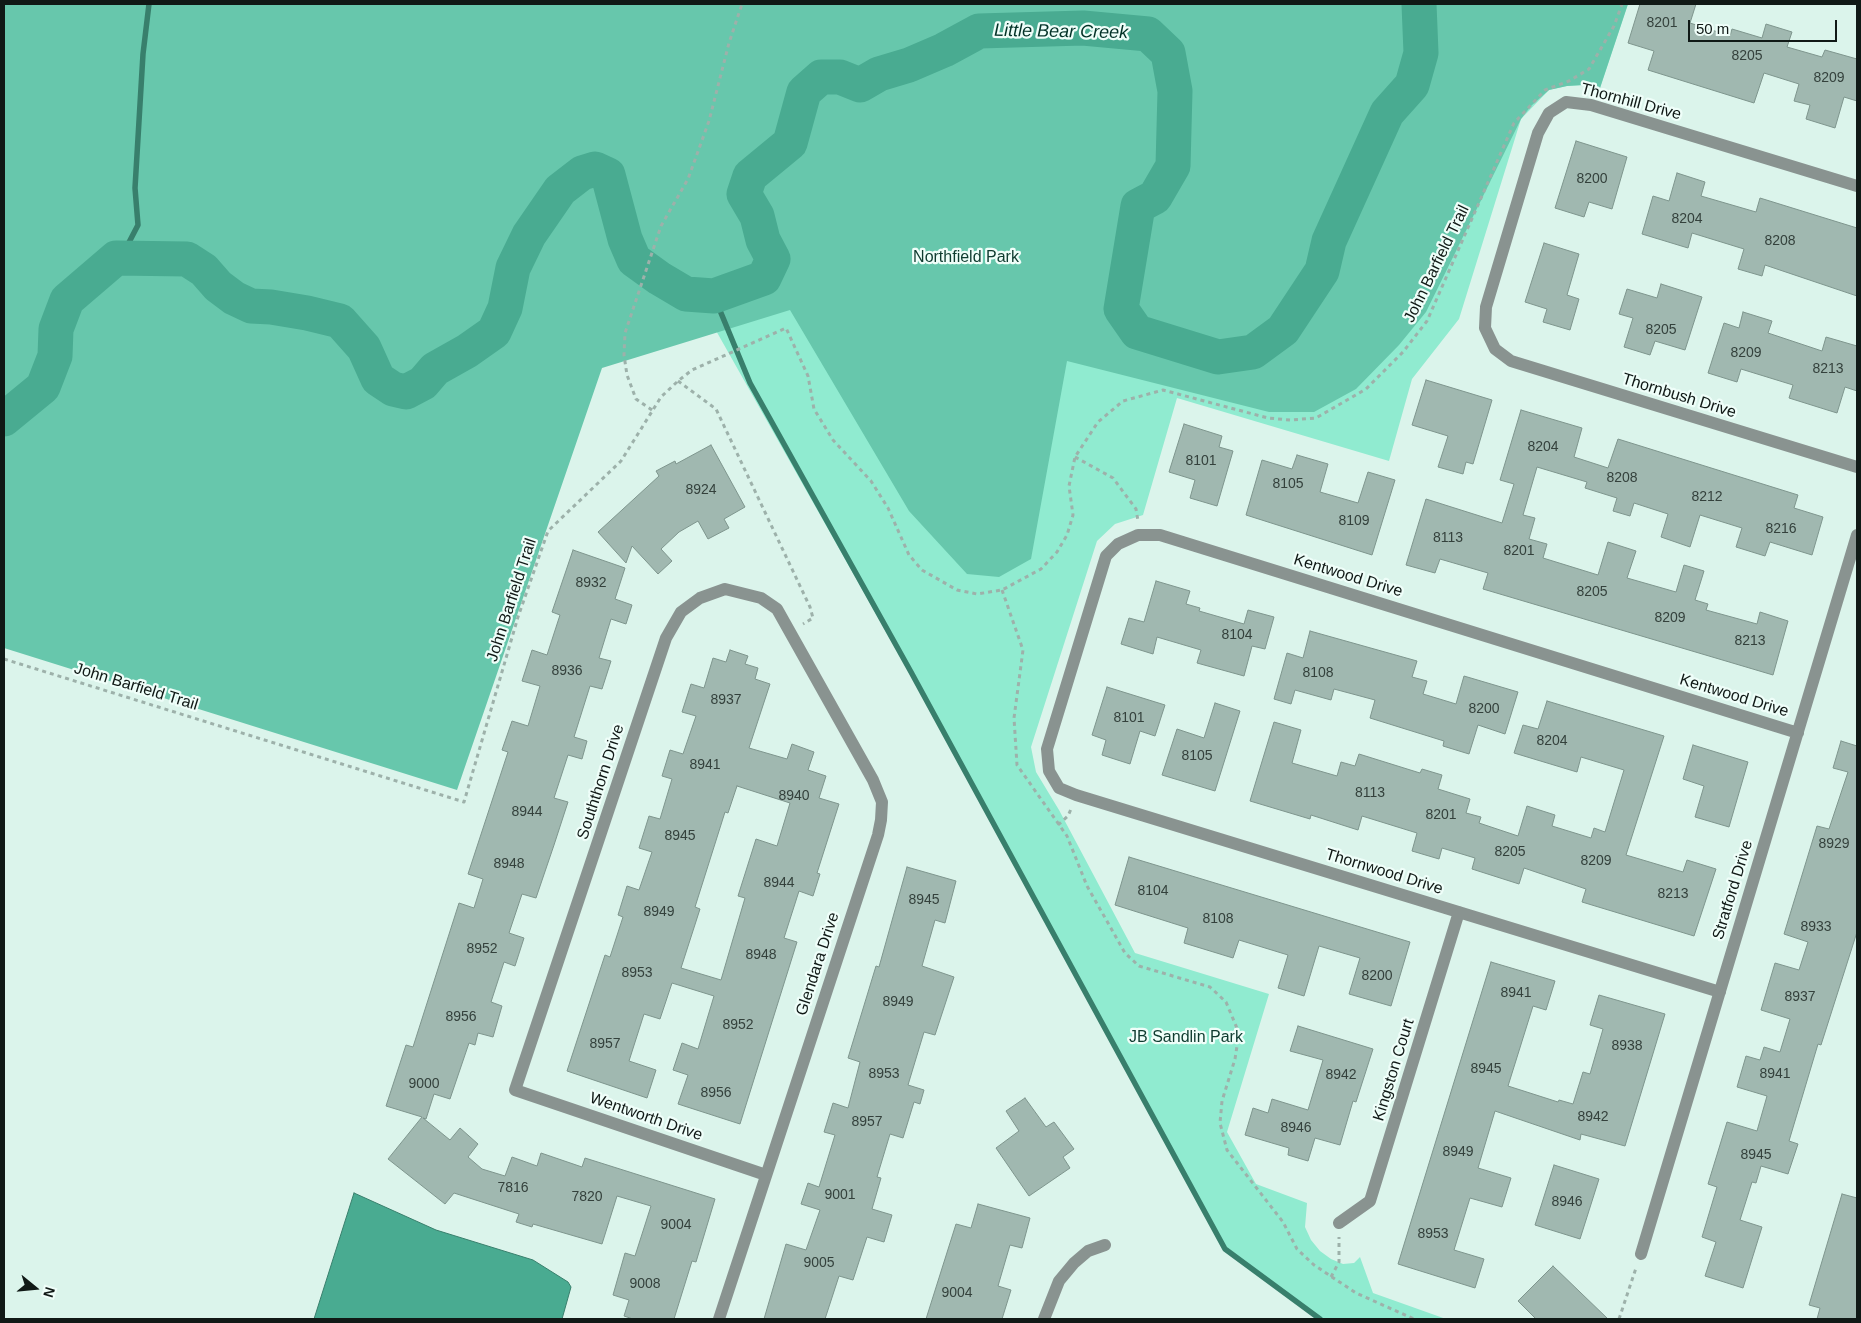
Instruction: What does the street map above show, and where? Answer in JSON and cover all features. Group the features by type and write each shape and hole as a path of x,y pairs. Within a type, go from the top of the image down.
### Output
{"street":[{"name":"Thornhill Drive","path":"1495,348 1485,328 1486,307 1538,134 1549,113 1566,102 1591,105 1857,186"},
{"name":"Thornbush Drive","path":"1495,348 1510,362 1531,369 1857,467"},
{"name":"Kentwood Drive","path":"1138,534 1160,535 1798,733"},
{"name":"Thornwood Drive","path":"1138,534 1118,544 1106,556 1047,749 1049,771 1059,788 1076,795 1720,992"},
{"name":"Stratford Drive","path":"1641,1254 1857,535"},
{"name":"Souththorn Drive","path":"515,1090 666,638 681,612 700,598 725,589 761,598 777,609 790,631"},
{"name":"Glendara Drive","path":"719,1319 882,820 882,802 873,780 790,631"},
{"name":"Kingston Court","path":"1338,1223 1370,1201 1460,912"},
{"name":"Wentworth Drive","path":"515,1090 766,1175"},
{"path":"1044,1319 1059,1281 1074,1263 1088,1251 1105,1245"}],"path":[{"path":"652,410 636,399 627,375 624,355 626,334 640,285 661,226 688,179 709,121 729,43 742,4"},
{"name":"John Barfield Trail","path":"4,659 464,802 518,617 548,531 621,461 660,397 678,381 692,370 773,332 786,328 808,376 814,409 833,440 870,482 888,508 909,555 922,570 957,590 977,594 1002,590 1041,569 1067,536 1072,515 1069,486 1075,457 1098,422 1123,401 1163,390 1268,418 1290,420 1316,418 1366,389 1403,352 1427,321 1514,123 1545,90 1569,81 1589,69 1614,26 1622,4"},
{"path":"678,381 716,409 810,607 813,618 790,631"},
{"path":"1075,457 1113,478 1125,492 1136,509 1138,534"},
{"path":"1002,590 1023,650 1014,718 1017,765 1067,836 1086,886 1126,953 1139,966 1210,987 1226,1002 1239,1034 1235,1059 1222,1101 1220,1123 1227,1150 1283,1222 1297,1249 1314,1265 1356,1293 1414,1319"},
{"path":"1331,1277 1339,1262 1338,1223"},
{"path":"1619,1319 1641,1254"}],"green space":[{"path":"4,4 1628,4 1600,88 1583,85 1549,90 1531,106 1521,119 1426,312 1399,345 1356,389 1314,412 1269,412 1067,361 1031,559 999,577 967,574 909,511 790,310 602,368 457,790 4,648"},
{"name":"Northfield Park","path":"703,4 1628,4 1600,88 1583,85 1549,90 1521,119 1459,319 1412,379 1389,461 1177,398 1143,515 1115,524 1097,541 1031,747 1036,772 1059,810 1135,953 1269,994 1227,1132 1256,1184 1307,1203 1305,1227 1311,1240 1320,1251 1331,1259 1343,1264 1354,1263 1360,1257 1373,1293 1446,1319 1320,1319 1225,1249 1007,846 640,196"}],"shaded area":[{"path":"354,1193 436,1230 533,1260 568,1282 571,1287 562,1319 314,1319"}],"building":[{"path":"1640,4 1696,4 1690,23 1730,36 1732,29 1762,38 1766,24 1792,32 1787,47 1822,57 1825,50 1857,59 1857,101 1844,97 1835,128 1806,119 1810,105 1794,101 1799,84 1764,73 1754,103 1648,70 1654,51 1628,43"},
{"path":"1576,141 1627,157 1612,209 1589,202 1584,217 1555,208"},
{"path":"1677,173 1705,182 1701,196 1756,212 1760,198 1857,228 1857,296 1765,265 1762,276 1738,269 1744,249 1692,233 1688,248 1642,234 1653,196 1669,201"},
{"path":"1544,243 1579,254 1567,295 1579,299 1570,330 1543,322 1547,309 1525,302"},
{"path":"1661,284 1702,297 1685,350 1655,341 1650,355 1624,347 1633,318 1619,314 1627,289 1657,298"},
{"path":"1743,312 1772,321 1768,333 1822,351 1826,337 1857,346 1857,391 1845,387 1837,413 1789,398 1793,385 1741,369 1737,382 1708,373 1724,323 1739,328"},
{"path":"1426,380 1492,400 1473,464 1466,462 1463,474 1438,467 1448,436 1412,425"},
{"path":"1521,410 1582,428 1574,457 1608,468 1618,439 1798,495 1794,508 1823,517 1812,555 1770,542 1765,556 1736,547 1742,528 1700,515 1690,547 1661,537 1668,514 1634,503 1630,516 1613,511 1617,498 1585,488 1587,482 1537,467 1523,515 1535,518 1529,539 1547,544 1543,558 1598,575 1608,542 1636,551 1627,578 1676,592 1684,565 1704,571 1695,600 1708,604 1706,610 1757,624 1760,612 1788,621 1773,675 1483,589 1488,573 1440,559 1435,573 1406,565 1426,499 1502,523 1514,484 1500,480"},
{"path":"1184,424 1222,436 1219,447 1233,451 1217,506 1190,498 1195,480 1169,472"},
{"path":"711,445 745,507 724,519 729,528 708,539 698,521 679,532 661,549 672,561 658,574 632,546 626,563 598,532 659,476 656,471 675,461 676,464"},
{"path":"1297,455 1328,464 1320,492 1358,503 1368,472 1395,480 1372,555 1246,515 1262,460 1292,469"},
{"path":"573,550 625,568 615,599 632,605 626,624 611,619 599,658 611,661 602,689 590,686 574,737 587,741 582,759 568,755 554,798 568,802 554,845 536,898 522,894 509,933 524,938 515,966 504,962 491,1002 502,1006 493,1037 478,1033 475,1045 469,1043 450,1099 434,1094 426,1119 423,1118 450,1140 460,1128 478,1144 468,1157 482,1169 505,1176 512,1157 537,1166 541,1153 582,1167 585,1158 715,1199 696,1262 692,1261 674,1319 633,1319 624,1316 629,1300 613,1295 625,1253 635,1256 651,1206 617,1196 602,1244 533,1224 532,1227 516,1222 519,1214 454,1193 445,1204 388,1159 422,1117 386,1106 406,1045 413,1047 459,903 474,908 483,879 468,874 508,752 502,750 512,721 528,726 540,686 522,681 532,650 547,655 560,615 552,612"},
{"path":"1156,581 1190,591 1186,604 1200,608 1199,611 1244,624 1248,610 1274,617 1265,649 1252,646 1244,676 1197,663 1201,650 1157,637 1153,654 1121,644 1129,618 1144,622"},
{"path":"1310,631 1417,661 1412,677 1427,681 1423,694 1456,704 1464,676 1518,692 1505,734 1478,725 1469,754 1443,746 1444,741 1370,718 1375,700 1334,689 1331,700 1295,690 1291,704 1274,699 1287,653 1303,658"},
{"path":"730,650 748,656 745,664 758,668 755,679 770,684 749,748 787,759 792,744 814,752 808,770 826,776 819,798 839,804 817,873 820,874 813,896 799,891 784,938 797,942 740,1124 678,1104 688,1075 673,1070 682,1043 698,1049 714,996 672,983 660,1019 644,1014 629,1061 656,1070 647,1098 567,1071 605,955 610,957 623,917 618,915 627,886 639,890 652,852 639,848 649,816 660,819 672,779 662,776 670,750 683,754 696,716 682,712 691,684 704,688 713,658 726,662","holes":["737,786 790,803 777,846 756,839 738,896 745,898 721,980 681,968 700,909 695,907 725,812 728,813"]},
{"path":"1107,687 1165,705 1155,736 1140,731 1130,764 1102,755 1106,740 1092,735"},
{"path":"1547,701 1664,736 1626,855 1683,872 1687,860 1716,869 1694,936 1582,902 1586,889 1524,868 1519,884 1472,869 1475,858 1442,848 1439,859 1412,851 1417,833 1362,816 1358,830 1311,815 1310,819 1250,801 1274,722 1301,730 1292,763 1337,776 1341,762 1355,766 1359,754 1420,773 1422,769 1442,775 1438,789 1470,799 1466,813 1481,817 1479,823 1518,836 1527,806 1555,815 1552,826 1591,838 1594,828 1605,832 1624,770 1581,757 1577,772 1514,753 1523,725 1538,729"},
{"path":"1215,703 1240,711 1215,791 1162,775 1177,729 1204,738"},
{"path":"1841,741 1857,746 1857,932 1821,1045 1818,1044 1789,1141 1798,1144 1788,1174 1761,1166 1756,1183 1752,1182 1740,1220 1762,1227 1743,1288 1705,1276 1716,1242 1702,1237 1717,1187 1708,1184 1727,1122 1757,1131 1767,1096 1737,1087 1746,1056 1760,1060 1764,1047 1780,1052 1790,1019 1761,1010 1775,963 1799,970 1808,942 1784,934 1817,826 1829,829 1848,772 1833,768"},
{"path":"1693,745 1748,762 1729,827 1695,817 1704,786 1683,779"},
{"path":"1129,857 1410,942 1391,1006 1349,994 1360,958 1319,946 1304,996 1278,988 1288,955 1239,940 1233,958 1184,943 1188,928 1115,905"},
{"path":"907,867 956,881 945,923 935,920 922,966 954,977 935,1035 924,1032 908,1085 924,1090 920,1104 914,1102 903,1138 890,1134 877,1177 881,1178 872,1209 892,1215 884,1242 867,1237 853,1280 839,1276 825,1319 764,1319 786,1244 806,1250 820,1210 801,1204 808,1183 819,1187 835,1135 824,1132 833,1103 848,1108 860,1062 848,1058 876,966 879,967"},
{"path":"1491,962 1555,981 1546,1010 1533,1006 1508,1086 1558,1102 1559,1100 1573,1104 1583,1072 1590,1074 1603,1029 1590,1025 1599,995 1665,1014 1625,1146 1581,1134 1580,1140 1495,1111 1478,1168 1511,1178 1502,1207 1470,1198 1454,1250 1484,1259 1475,1288 1398,1264"},
{"path":"1298,1026 1373,1049 1356,1102 1353,1101 1340,1145 1315,1138 1308,1161 1288,1155 1289,1148 1245,1135 1253,1108 1268,1113 1272,1099 1308,1110 1323,1060 1290,1051"},
{"path":"1025,1098 1046,1127 1054,1122 1074,1149 1063,1157 1070,1168 1029,1196 996,1148 1019,1131 1006,1111"},
{"path":"1554,1165 1599,1179 1580,1239 1535,1225"},
{"path":"1842,1194 1857,1198 1857,1319 1817,1319 1820,1308 1809,1305"},
{"path":"978,1204 1030,1218 1022,1248 1010,1245 998,1286 1011,1290 1002,1319 926,1319 956,1224 971,1228"},
{"path":"1553,1266 1608,1319 1536,1319 1518,1301"}],"waterway":[{"path":"116,258 125,250 138,225 135,188 143,54 149,4"},
{"name":"Little Bear Creek","path":"4,419 43,387 55,356 56,329 67,300 116,258 187,259 204,270 218,286 234,298 251,306 307,313 340,321 364,348 378,379 393,389 406,392 423,383 435,369 467,351 494,332 505,308 513,268 529,235 560,190 582,173 595,169 608,175 625,239 634,260 659,278 686,294 714,296 764,278 773,259 763,240 757,216 744,194 750,176 790,143 804,92 821,77 840,77 860,85 879,74 909,65 944,50 979,31 1083,28 1148,34 1168,53 1175,91 1173,166 1155,197 1138,206 1121,309 1137,332 1218,357 1253,352 1283,330 1322,271 1329,241 1387,113 1412,85 1421,53 1419,4"},
{"path":"714,296 750,383 911,672 1225,1249 1320,1319"}],"park label":[{"name":"JB Sandlin Park","path":"1186,1038"}]}
